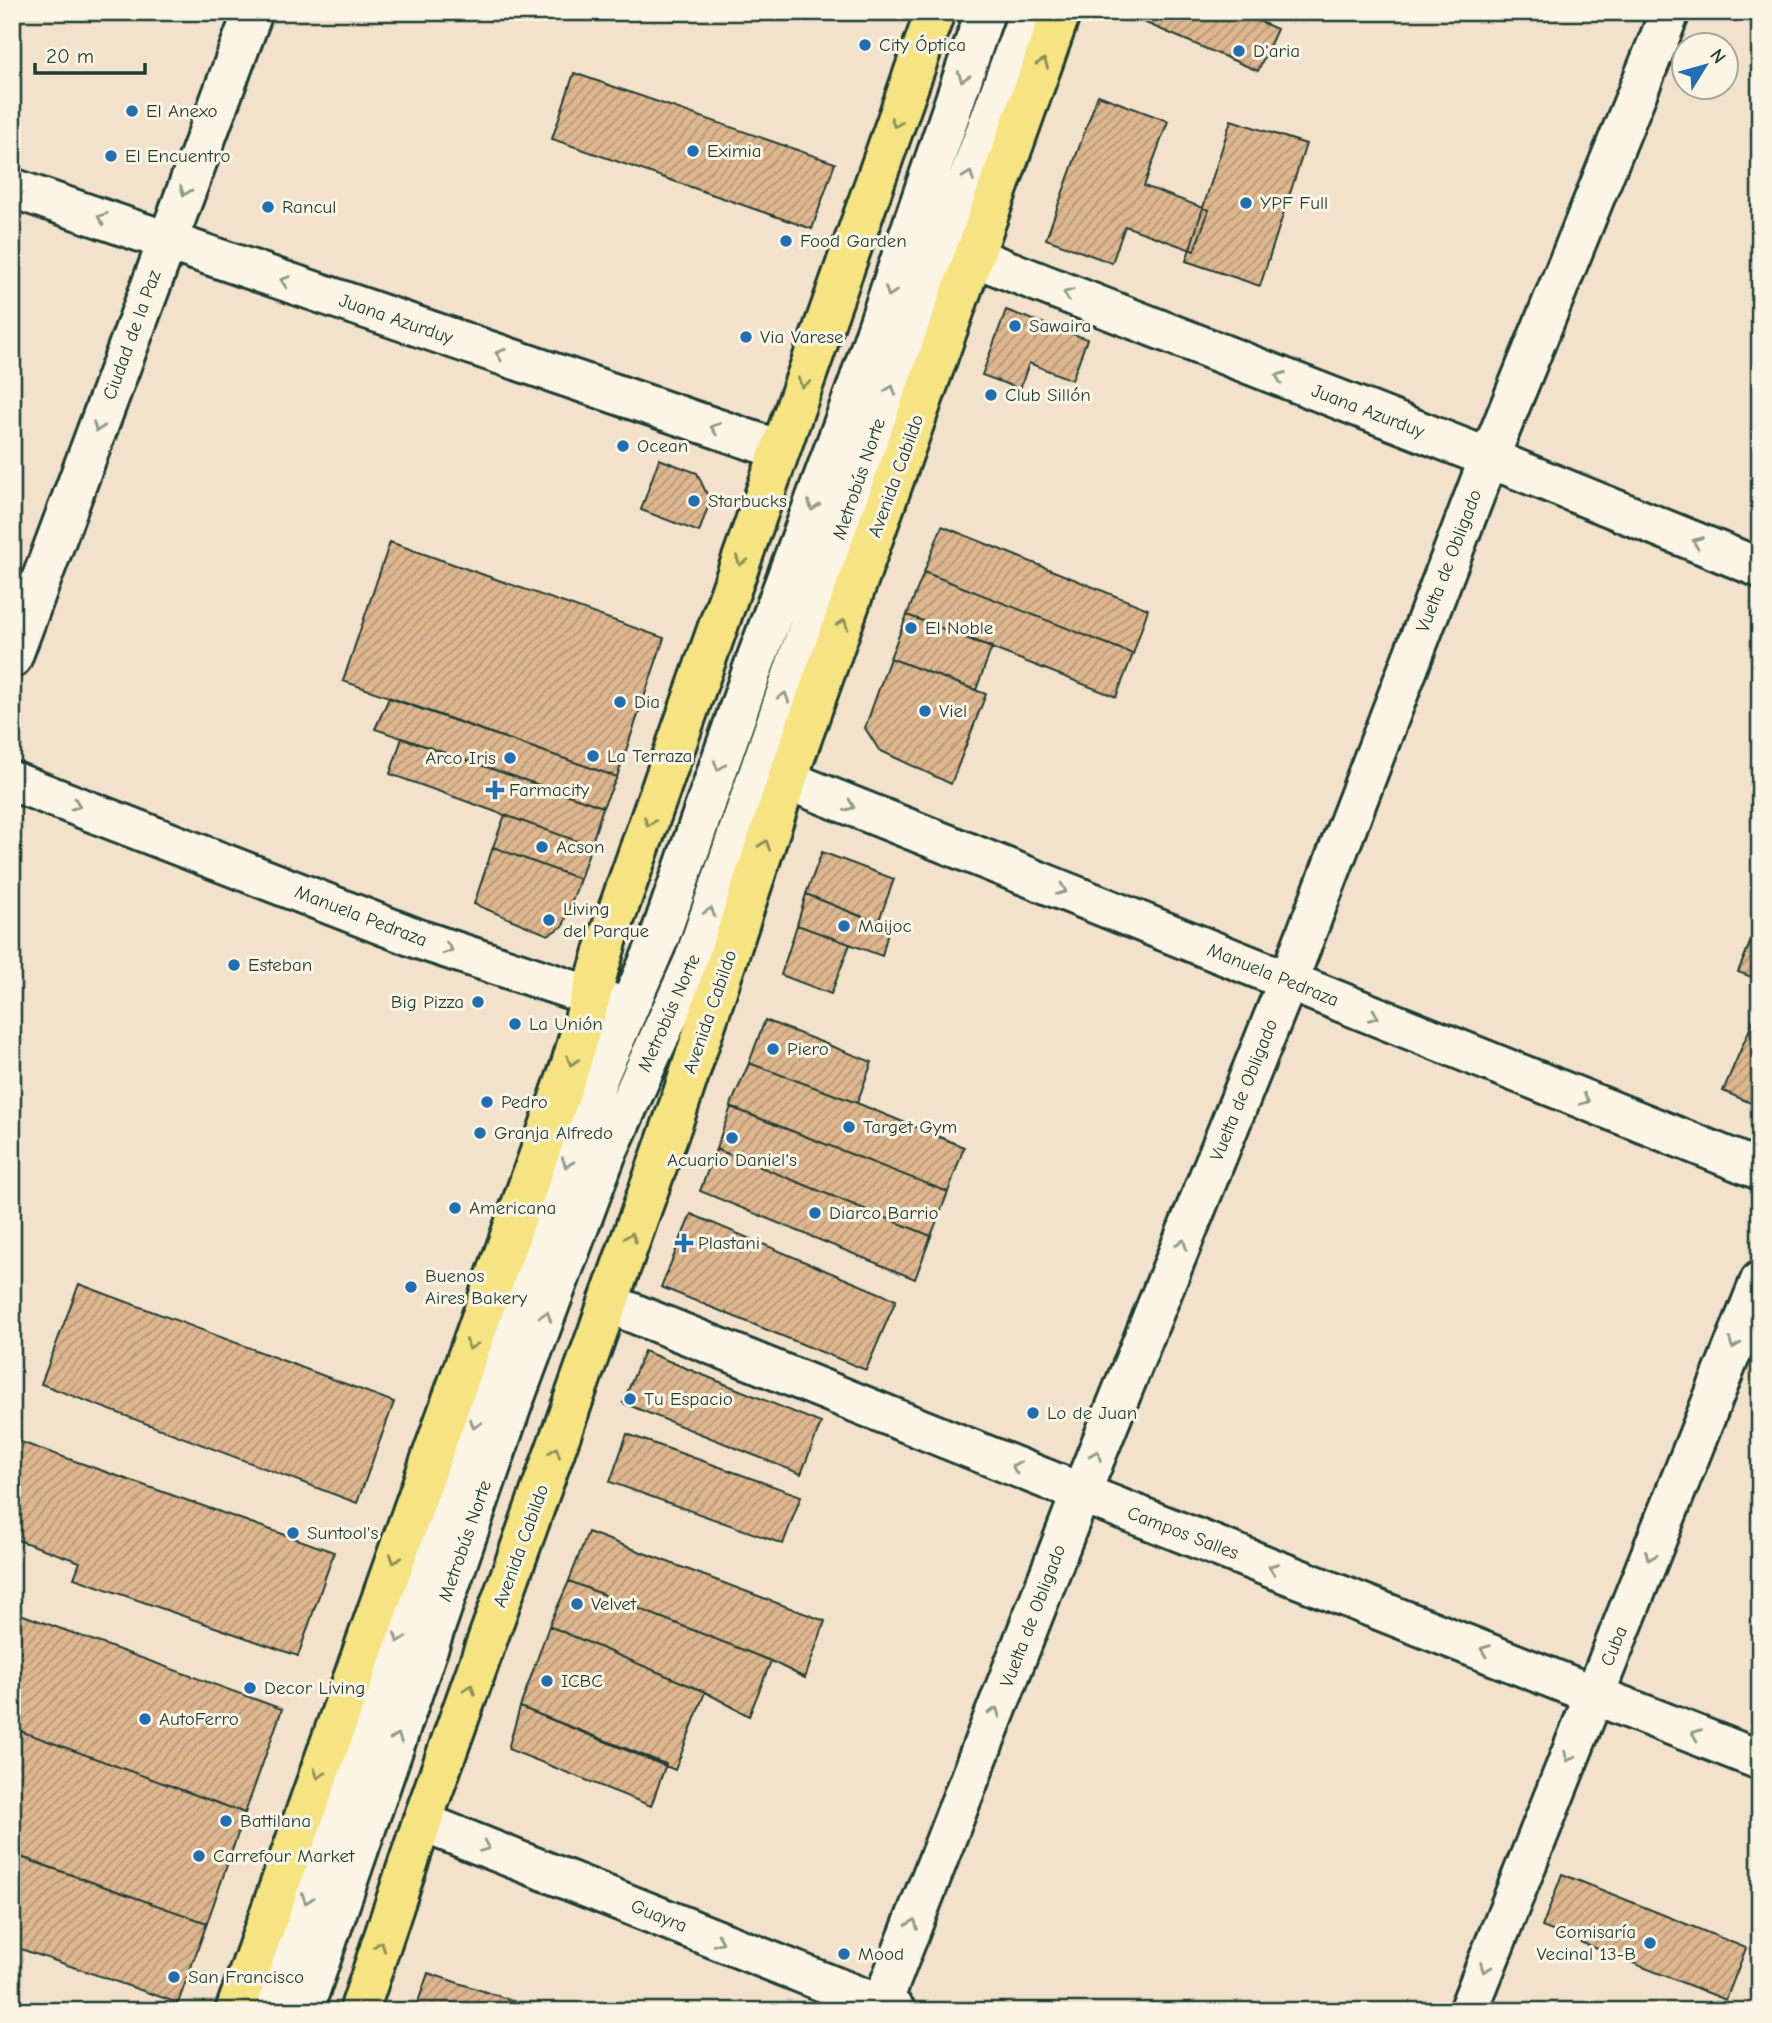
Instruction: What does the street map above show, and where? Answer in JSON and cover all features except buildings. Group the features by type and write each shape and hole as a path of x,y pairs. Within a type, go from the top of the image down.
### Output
{"main road":[{"path":"235,2011 570,1067 613,925 935,12"},
{"name":"Avenida Cabildo","path":"359,2011 422,1822 714,1003 787,780 1061,12"}],"street":[{"name":"Ciudad de la Paz","path":"12,658 253,12"},
{"name":"Metrobús Norte","path":"267,2011 599,1076 660,936 753,668 867,357 985,12"},
{"name":"Metrobús Norte","path":"303,2011 512,1405 606,1155 694,960 875,435 1030,12"},
{"name":"Vuelta de Obligado","path":"885,2009 1081,1493 1288,981 1489,458 1670,12"},
{"name":"Juana Azurduy","path":"12,188 780,450"},
{"name":"Juana Azurduy","path":"974,257 1489,458 1760,568"},
{"name":"Manuela Pedraza","path":"12,780 421,940 667,1021"},
{"name":"Manuela Pedraza","path":"787,780 1760,1170"},
{"path":"667,1021 714,1003"},
{"name":"Cuba","path":"1468,2011 1760,1281"},
{"name":"Campos Salles","path":"608,1303 1081,1493 1760,1760"},
{"name":"Guayra","path":"422,1822 885,2009"}],"place":[{"name":"City Óptica","path":"865,45"},
{"name":"D'aria","path":"1239,51"},
{"name":"El Anexo","path":"132,111"},
{"name":"Eximia","path":"693,151"},
{"name":"El Encuentro","path":"111,156"},
{"name":"YPF Full","path":"1246,203"},
{"name":"Rancul","path":"268,207"},
{"name":"Food Garden","path":"786,241"},
{"name":"Sawaira","path":"1015,326"},
{"name":"Via Varese","path":"746,337"},
{"name":"Club Sillón","path":"991,395"},
{"name":"Ocean","path":"623,446"},
{"name":"Starbucks","path":"694,501"},
{"name":"El Noble","path":"911,628"},
{"name":"Dia","path":"620,702"},
{"name":"Viel","path":"925,711"},
{"name":"La Terraza","path":"593,756"},
{"name":"Arco Iris","path":"510,758"},
{"name":"Farmacity","path":"495,790"},
{"name":"Acson","path":"542,847"},
{"name":"Living del Parque","path":"549,920"},
{"name":"Maijoc","path":"844,926"},
{"name":"Esteban","path":"234,965"},
{"name":"Big Pizza","path":"478,1002"},
{"name":"La Unión","path":"515,1024"},
{"name":"Piero","path":"773,1049"},
{"name":"Pedro","path":"487,1102"},
{"name":"Target Gym","path":"849,1127"},
{"name":"Granja Alfredo","path":"480,1133"},
{"name":"Acuario Daniel's","path":"732,1138"},
{"name":"Americana","path":"455,1208"},
{"name":"Diarco Barrio","path":"815,1213"},
{"name":"Plastani","path":"684,1243"},
{"name":"Buenos Aires Bakery","path":"411,1287"},
{"name":"Tu Espacio","path":"630,1399"},
{"name":"Lo de Juan","path":"1033,1413"},
{"name":"Suntool's","path":"293,1533"},
{"name":"Velvet","path":"577,1604"},
{"name":"ICBC","path":"547,1681"},
{"name":"Decor Living","path":"250,1688"},
{"name":"AutoFerro","path":"145,1719"},
{"name":"Battilana","path":"226,1821"},
{"name":"Carrefour Market","path":"199,1856"},
{"name":"Comisaría Vecinal 13-B","path":"1650,1943"},
{"name":"Mood","path":"844,1954"},
{"name":"San Francisco","path":"174,1977"}]}
